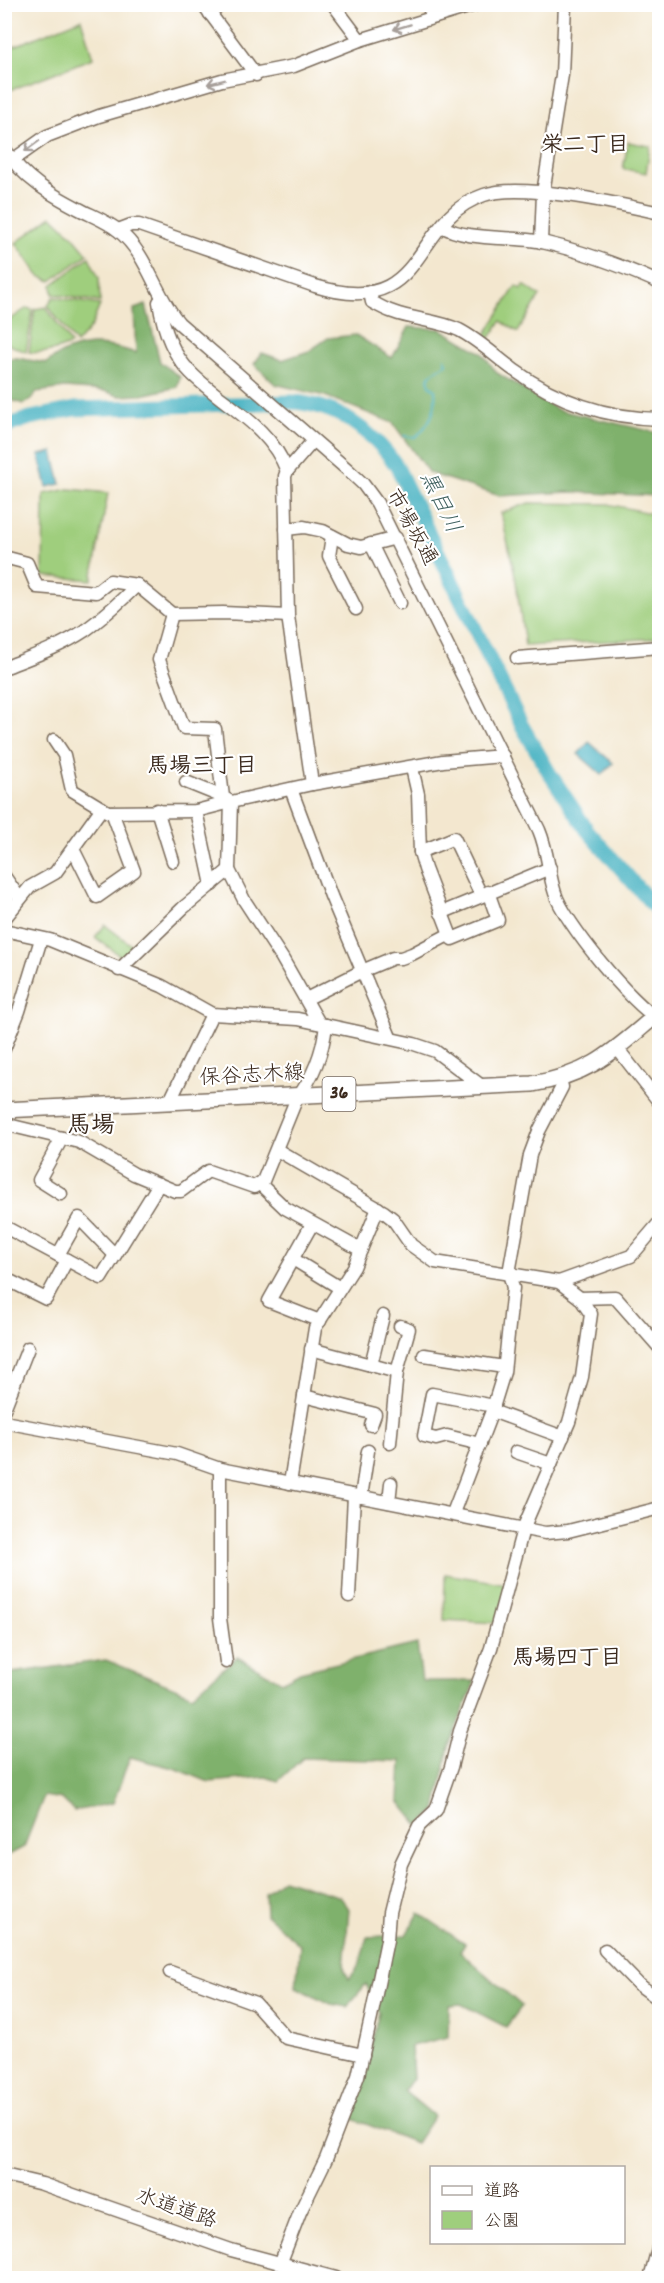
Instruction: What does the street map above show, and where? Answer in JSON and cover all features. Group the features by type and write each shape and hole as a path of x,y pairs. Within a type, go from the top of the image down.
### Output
{"main road":[{"name":"保谷志木線","path":"4,1110 532,1084 560,1078 593,1065 658,1016"}],"street":[{"path":"221,4 206,9 256,75"},
{"path":"333,4 360,40"},
{"path":"426,4 435,17"},
{"path":"13,160 42,139 72,125 222,80 294,66 360,40 478,4"},
{"path":"541,242 543,193 562,75 565,4"},
{"name":"市場坂通","path":"4,148 42,188 118,231 139,254 162,298 179,323 363,484 377,503 396,538 544,841 554,891 566,917 631,995 658,1016"},
{"path":"118,231 131,225 139,225 341,293 370,292 397,281 409,271 442,226 463,205 481,195 507,191 543,193 660,213"},
{"path":"442,226 466,235 541,242 590,255 660,283"},
{"path":"370,292 372,302 392,312 434,322 468,335 517,372 564,400 621,417 660,419"},
{"path":"162,298 159,302 166,334 182,362 191,373 256,425 281,455 287,471"},
{"path":"309,437 285,476 288,616 312,784"},
{"path":"286,529 304,527 323,531 361,547 396,538"},
{"path":"332,536 329,556 356,609"},
{"path":"371,544 400,603"},
{"path":"4,557 27,563 38,587 96,592 111,581 137,585 172,614 223,613 288,616"},
{"path":"4,668 83,632 137,585"},
{"path":"4,1124 79,1142 134,1174 181,1191 208,1171 254,1187 260,1184 277,1150 299,1096 320,1054 322,1024 244,900 229,870 227,799 215,729 184,728 159,660 172,614"},
{"path":"518,658 660,647"},
{"path":"54,740 64,755 72,790 107,810 196,811 227,799 443,761 503,756"},
{"path":"412,768 418,795 420,852 452,939 498,920 454,838 420,852"},
{"path":"186,782 227,799"},
{"path":"291,789 331,896 390,1037"},
{"path":"4,919 30,887 55,873 107,810"},
{"path":"73,849 97,897 134,871 107,810"},
{"path":"157,810 173,861"},
{"path":"196,811 212,885"},
{"path":"441,913 550,868"},
{"path":"119,970 183,908 229,870"},
{"path":"4,876 20,899"},
{"path":"4,930 50,940 162,986 212,1014 298,1019 390,1037 435,1051 483,1086"},
{"path":"306,999 362,971 393,958 412,954 450,934"},
{"path":"4,1049 19,1011 41,939"},
{"path":"169,1102 212,1014"},
{"path":"617,1048 660,1103"},
{"path":"453,1513 493,1408 504,1367 513,1288 509,1273 530,1155 539,1131 562,1087 560,1078"},
{"path":"61,1194 39,1180 62,1138"},
{"path":"277,1150 378,1208 393,1219 411,1245 435,1262 559,1281 632,1256 660,1222"},
{"path":"4,1228 101,1278 159,1184"},
{"path":"260,1184 285,1208 361,1250"},
{"path":"290,1483 315,1328 354,1267 378,1208"},
{"path":"4,1278 46,1299 79,1218 116,1255"},
{"path":"312,1224 269,1301 320,1321"},
{"path":"293,1259 340,1288"},
{"path":"280,2264 300,2212 326,2159 358,2076 387,1940 389,1913 401,1864 419,1826 435,1810 447,1778 460,1731 491,1648 523,1529 563,1437 582,1377 591,1314 580,1298 559,1281"},
{"path":"580,1298 615,1297 660,1348"},
{"path":"371,1365 383,1316"},
{"path":"390,1443 397,1372 409,1329 400,1326"},
{"path":"4,1409 28,1348"},
{"path":"311,1349 397,1372"},
{"path":"424,1355 504,1367"},
{"path":"480,1444 447,1436 436,1439 424,1436 432,1395 493,1408 563,1437"},
{"path":"304,1396 375,1414 371,1425"},
{"path":"4,1422 177,1454 220,1469 358,1497 453,1513 545,1533 568,1531 660,1508"},
{"path":"349,1596 358,1497 368,1451"},
{"path":"516,1452 551,1464"},
{"path":"220,1469 220,1618 226,1662"},
{"path":"388,1502 391,1483"},
{"path":"605,1950 638,1984 660,2000"},
{"path":"170,1972 255,2003 286,2038 363,2055"},
{"name":"水道道路","path":"4,2175 42,2184 231,2250 336,2278"},
{"path":"650,2278 660,2241"}],"green space":[{"path":"81,19 93,58 5,92 5,50"},
{"path":"628,142 650,146 646,173 623,169"},
{"path":"52,216 88,254 51,281 39,276 16,243"},
{"path":"89,257 99,278 100,302 53,294 52,285"},
{"path":"524,285 540,296 518,332 501,321 487,342 482,340 516,286 521,289"},
{"path":"53,297 100,305 91,327 76,344 48,306"},
{"path":"146,305 160,362 180,377 177,387 142,395 119,396 104,391 65,388 37,392 30,401 23,404 5,398 5,359 17,358 46,363 68,350 90,345 136,353 134,309"},
{"path":"46,307 71,344 51,351 29,352 35,309"},
{"path":"27,308 33,310 26,352 5,343 4,324"},
{"path":"409,327 441,329 482,353 497,373 558,410 659,433 659,496 569,492 500,496 429,473 393,423 325,396 275,384 254,364 262,353 282,360 309,351 328,338 356,335 392,358"},
{"path":"69,489 108,493 92,580 43,576 44,494"},
{"path":"529,503 608,504 659,515 659,638 525,646 515,575 501,513"},
{"path":"105,925 135,948 126,960 95,937"},
{"path":"445,1574 508,1584 498,1623 444,1620"},
{"path":"417,1644 422,1681 475,1681 449,1746 436,1810 419,1826 399,1801 401,1761 303,1758 278,1781 266,1777 209,1782 177,1769 130,1757 113,1803 74,1811 62,1799 44,1796 24,1847 5,1857 5,1674 106,1660 192,1695 237,1657 282,1682 300,1672"},
{"path":"283,1879 341,1897 349,1909 344,1968 349,1979 359,1966 367,1937 406,1935 419,1913 465,1944 460,1952 522,2006 506,2027 461,2004 449,2005 448,2037 411,2046 413,2078 404,2091 434,2116 416,2143 350,2118 365,2075 379,2012 366,1984 347,2007 331,2004 296,1987 300,1945 266,1915 265,1893"}],"water":[{"path":"53,452 61,484 47,487 39,455"},
{"path":"589,742 613,763 602,775 578,754"}],"waterway":[{"path":"404,436 416,437 429,421 434,410 435,390 428,379 432,373 447,364 445,358"},
{"name":"黒目川","path":"4,427 30,418 75,409 293,402 324,408 364,430 396,465 521,724 550,774 587,830 660,913"},
{"name":"黒目川","path":"386,451 390,448"}],"district":[{"name":"栄二丁目","path":"585,146"},
{"name":"馬場三丁目","path":"202,767"},
{"name":"馬場","path":"91,1127"},
{"name":"馬場四丁目","path":"567,1659"}]}
